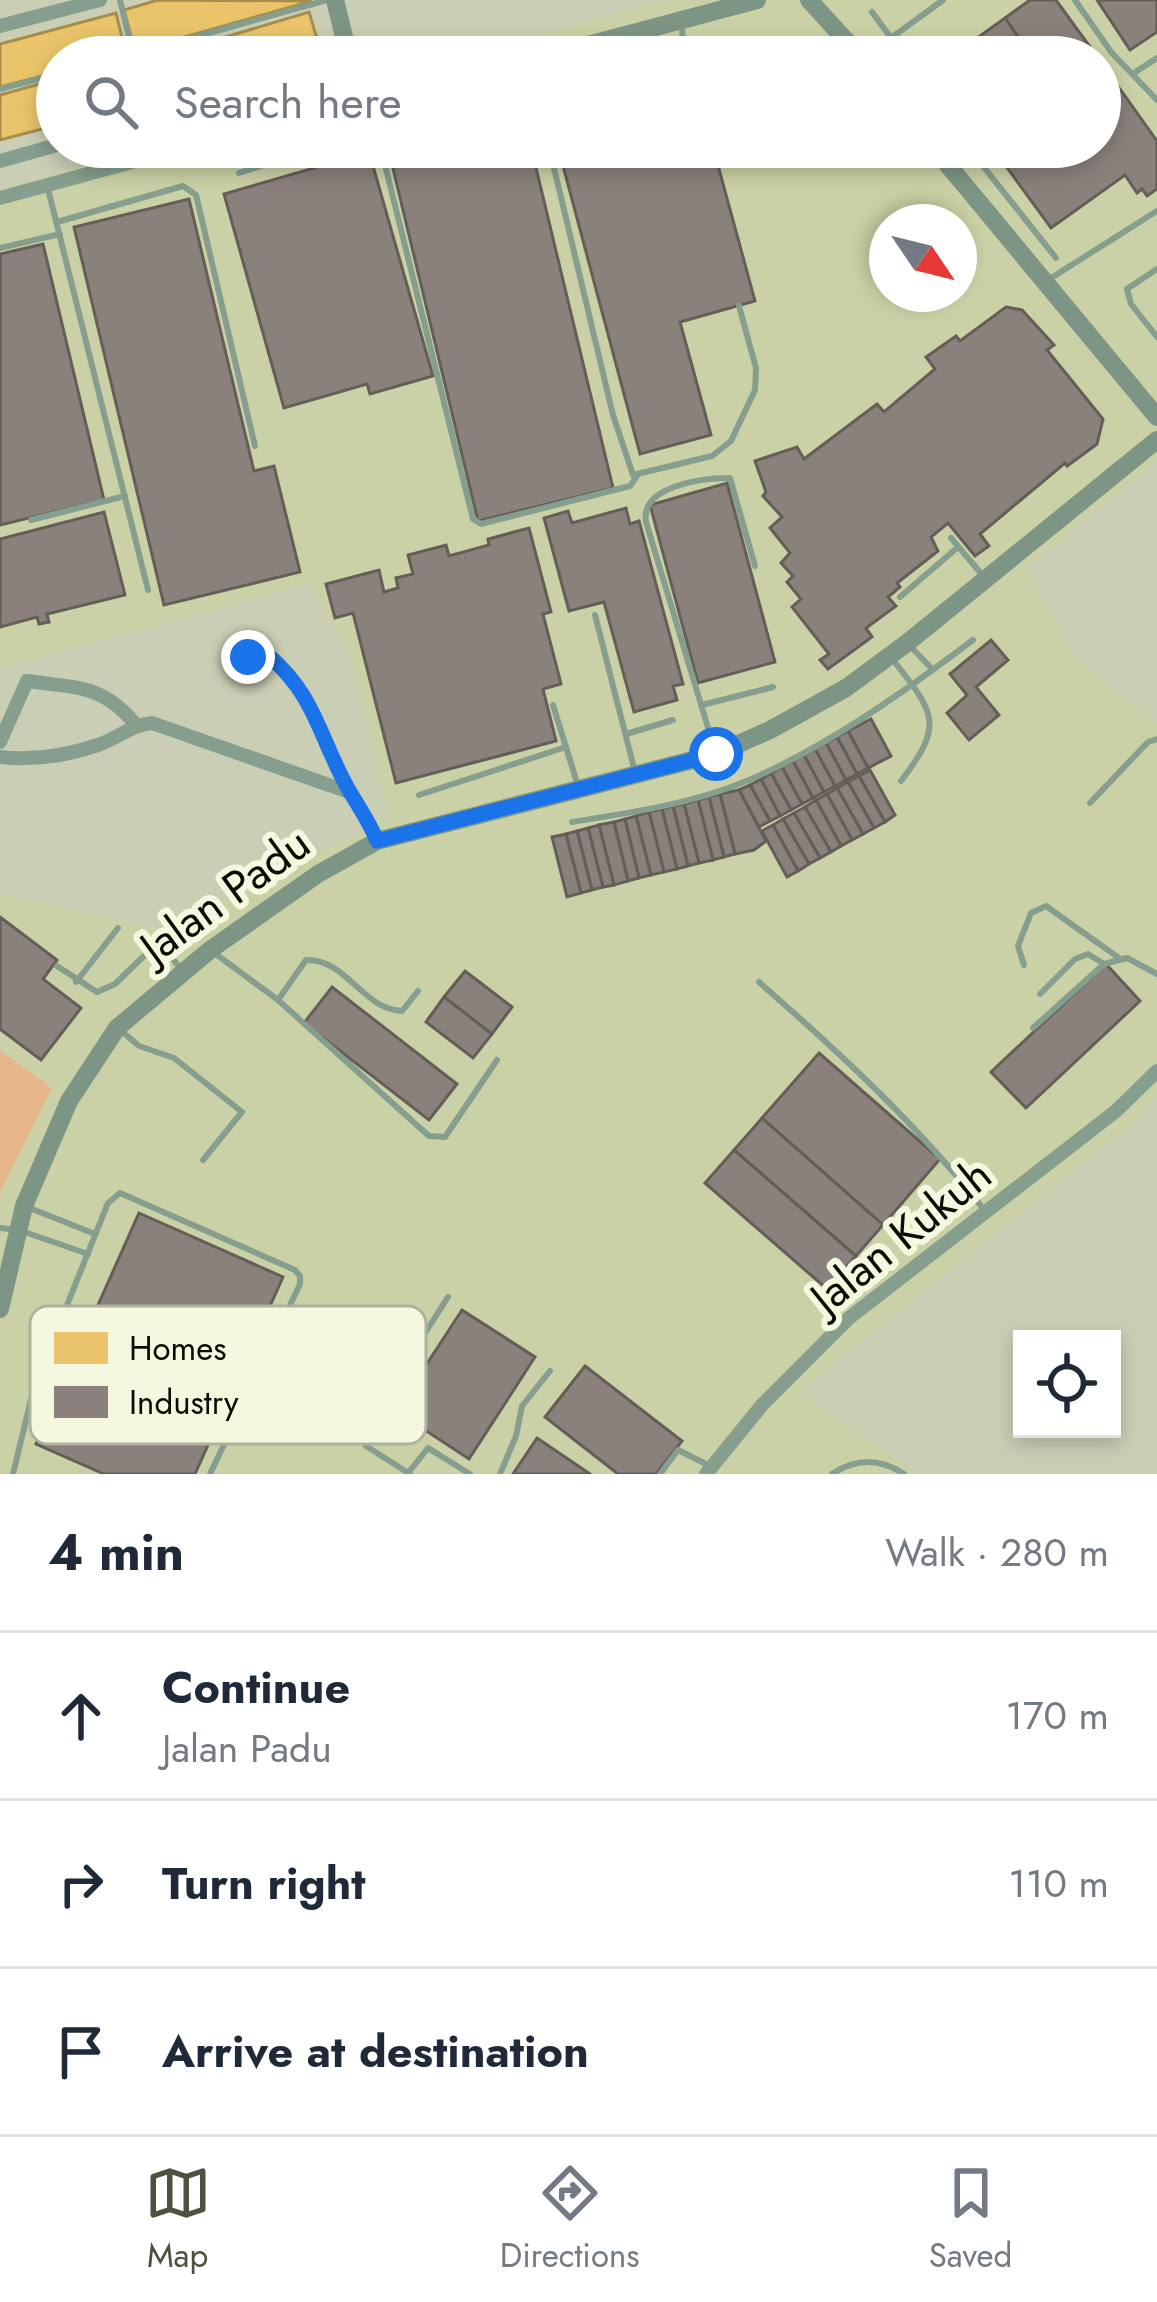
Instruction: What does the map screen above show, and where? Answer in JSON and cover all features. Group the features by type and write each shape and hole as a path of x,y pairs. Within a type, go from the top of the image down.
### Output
{"street":[{"path":"0,26 100,0"},
{"path":"331,0 342,36"},
{"path":"620,36 757,0"},
{"path":"809,0 842,36"},
{"path":"0,161 36,151"},
{"path":"0,198 112,168"},
{"path":"950,168 1157,417"},
{"name":"Jalan Padu","path":"0,1309 9,1229 24,1206 69,1101 118,1028 210,950 318,874 377,841 716,754 770,730 846,688 907,643 1157,440"},
{"path":"248,657 269,656 294,677 377,841"},
{"path":"0,742 27,680 89,690 117,701 135,724"},
{"path":"0,757 30,760 72,752 103,743 135,724 152,723 349,791"},
{"name":"Jalan Kukuh","path":"708,1470 762,1405 849,1318 1116,1111 1157,1071"}],"lane":[{"path":"120,0 126,36"},
{"path":"202,36 331,0"},
{"path":"894,36 943,0"},
{"path":"1075,0 1100,36"},
{"path":"872,12 890,36"},
{"path":"682,19 682,36"},
{"path":"1134,73 1157,58"},
{"path":"1121,61 1157,100"},
{"path":"0,89 36,80"},
{"path":"238,173 254,168"},
{"path":"386,168 473,519 481,524 630,486 637,476 712,456 730,441 755,390 756,368 739,306"},
{"path":"555,168 613,415 628,468 637,476"},
{"path":"984,168 1056,258"},
{"path":"47,186 148,590"},
{"path":"57,222 183,186 196,195 255,446"},
{"path":"1045,282 1157,211"},
{"path":"0,248 60,234"},
{"path":"1157,269 1127,289 1131,304 1157,337"},
{"path":"716,754 646,522 648,500 664,491 730,478 755,566"},
{"path":"31,520 125,496"},
{"path":"951,538 986,580"},
{"path":"900,597 958,547"},
{"path":"595,615 636,775"},
{"path":"572,822 632,813 743,782 888,704 973,640"},
{"path":"907,643 933,670"},
{"path":"889,655 913,685 931,724 926,748 901,781"},
{"path":"702,706 773,687"},
{"path":"554,705 579,790"},
{"path":"626,734 673,720"},
{"path":"1090,803 1148,742 1157,739"},
{"path":"419,795 566,747"},
{"path":"1024,965 1018,946 1031,913 1046,906 1119,958"},
{"path":"76,982 118,928"},
{"path":"57,966 97,992 115,984 152,948 166,951 183,971"},
{"path":"210,950 278,1000 429,1136 445,1137 497,1060"},
{"path":"1040,994 1075,959 1088,954 1104,964"},
{"path":"1033,1028 1104,964 1127,958 1157,974"},
{"path":"278,1000 306,960 330,962 386,1010 402,1011 418,991"},
{"path":"759,982 834,1048 944,1158 987,1214"},
{"path":"118,1028 139,1046 174,1058 242,1112 203,1160"},
{"path":"67,1306 110,1198 120,1192 295,1270 300,1284 290,1306"},
{"path":"24,1206 95,1234"},
{"path":"9,1229 88,1253"},
{"path":"426,1332 448,1298"},
{"path":"500,1474 522,1406 550,1371"},
{"path":"13,1474 30,1404"},
{"path":"210,1474 224,1444"},
{"path":"365,1444 409,1473 428,1448 470,1474"},
{"path":"660,1474 678,1450 708,1470"},
{"path":"832,1474 863,1461 890,1464 904,1474"}],"shaded area":[{"path":"664,0 1157,0 1157,461 1026,569 1077,660 1157,723 1157,1096 1128,1128 799,1392 919,1474 0,1474 0,1193 51,1088 0,1050 0,893 160,930 388,818 354,666 311,583 0,668 0,189 73,168 1121,168 1121,36 536,36"},
{"path":"0,1050 52,1088 0,1192"}],"building: Homes":[{"path":"158,0 312,1 188,36 131,36 124,10"},
{"path":"309,12 316,36 229,36"},
{"path":"116,13 122,36 36,36 36,78 0,87 0,44"},
{"path":"36,85 36,131 0,140 0,95"}],"building: Industry":[{"path":"1030,0 1056,0 1082,36 1017,36 1005,18"},
{"path":"1097,0 1157,0 1157,32 1130,50"},
{"path":"1005,18 1017,36 980,36"},
{"path":"1121,90 1157,141 1157,189 1147,196 1142,189 1137,193 1125,175 1051,228 1007,168 1121,168"},
{"path":"314,168 374,168 433,376 370,394 367,384 284,408 224,194"},
{"path":"393,168 536,168 613,488 478,521"},
{"path":"564,168 719,168 755,301 680,322 711,435 640,454"},
{"path":"189,199 254,471 274,466 300,572 164,605 74,227"},
{"path":"43,244 104,500 0,525 0,254"},
{"path":"1006,307 1022,310 1054,345 1047,350 1103,419 1097,444 1067,466 1065,463 980,534 989,546 975,556 948,523 931,537 938,551 897,583 900,587 888,597 896,606 866,628 872,637 828,669 820,660 829,654 792,607 801,599 787,582 793,576 781,563 790,553 770,528 782,517 763,496 766,492 755,461 797,447 804,459 877,404 884,412 935,369 926,357 956,336 960,341"},
{"path":"727,483 775,662 698,683 650,505"},
{"path":"626,508 630,524 639,521 683,684 673,686 677,700 634,712 604,602 569,611 544,518 568,511 572,523"},
{"path":"104,512 125,595 47,614 49,622 39,624 37,617 0,627 0,539"},
{"path":"529,528 551,612 543,614 561,684 543,689 556,741 396,783 353,613 335,618 326,584 379,570 384,592 398,588 396,578 413,574 408,555 446,545 449,556"},
{"path":"991,640 1008,660 976,687 999,715 969,740 947,713 967,695 950,674"},
{"path":"871,719 891,756 868,768 848,731"},
{"path":"848,731 868,768 857,774 837,737"},
{"path":"837,737 857,774 846,780 826,743"},
{"path":"826,743 846,780 835,786 815,749"},
{"path":"815,749 835,786 824,792 804,755"},
{"path":"804,755 824,792 813,798 793,761"},
{"path":"793,761 813,798 802,804 782,767"},
{"path":"782,767 802,804 791,810 771,773"},
{"path":"870,770 895,815 885,822 859,776"},
{"path":"771,773 791,810 780,816 761,779"},
{"path":"859,776 885,822 874,828 848,782"},
{"path":"761,779 780,816 770,821 750,785"},
{"path":"848,782 874,828 863,834 837,788"},
{"path":"750,785 770,821 759,827 739,790"},
{"path":"837,788 863,834 852,840 827,794"},
{"path":"739,790 766,841 754,850 735,854 720,794"},
{"path":"720,794 735,854 724,857 709,797"},
{"path":"827,794 852,840 841,846 816,800"},
{"path":"709,797 724,857 713,860 698,800"},
{"path":"698,800 713,860 699,863 684,804"},
{"path":"816,800 841,846 831,852 805,807"},
{"path":"684,804 699,863 688,866 673,806"},
{"path":"673,806 688,866 677,869 662,809"},
{"path":"805,807 831,852 820,858 794,813"},
{"path":"662,809 677,869 664,872 649,812"},
{"path":"649,812 664,872 651,875 636,816"},
{"path":"794,813 820,858 809,864 783,819"},
{"path":"636,816 651,875 639,878 625,819"},
{"path":"625,819 639,878 628,881 614,822"},
{"path":"783,819 809,864 798,871 773,825"},
{"path":"614,822 628,881 614,885 599,825"},
{"path":"599,825 614,885 603,887 588,828"},
{"path":"773,825 798,871 787,877 762,831"},
{"path":"588,828 603,887 592,890 577,831"},
{"path":"577,831 592,890 581,893 566,834"},
{"path":"566,834 581,893 567,897 552,837"},
{"path":"0,917 57,960 43,979 81,1008 41,1060 0,1029"},
{"path":"1106,964 1140,1001 1026,1108 991,1072"},
{"path":"465,971 512,1007 492,1034 444,997"},
{"path":"332,987 457,1084 429,1120 304,1023"},
{"path":"444,997 492,1034 473,1058 426,1022"},
{"path":"819,1053 940,1159 883,1225 762,1118"},
{"path":"762,1118 883,1225 856,1256 734,1150"},
{"path":"734,1150 856,1256 827,1289 705,1183"},
{"path":"139,1213 283,1277 270,1306 98,1306"},
{"path":"462,1310 535,1357 469,1459 426,1431 426,1365"},
{"path":"585,1366 682,1441 656,1474 618,1474 545,1417"},
{"path":"537,1438 590,1474 513,1474"},
{"path":"36,1444 208,1444 195,1474 104,1474"}],"route":[{"path":"248,657 269,656 294,677 377,841 716,754"}]}
